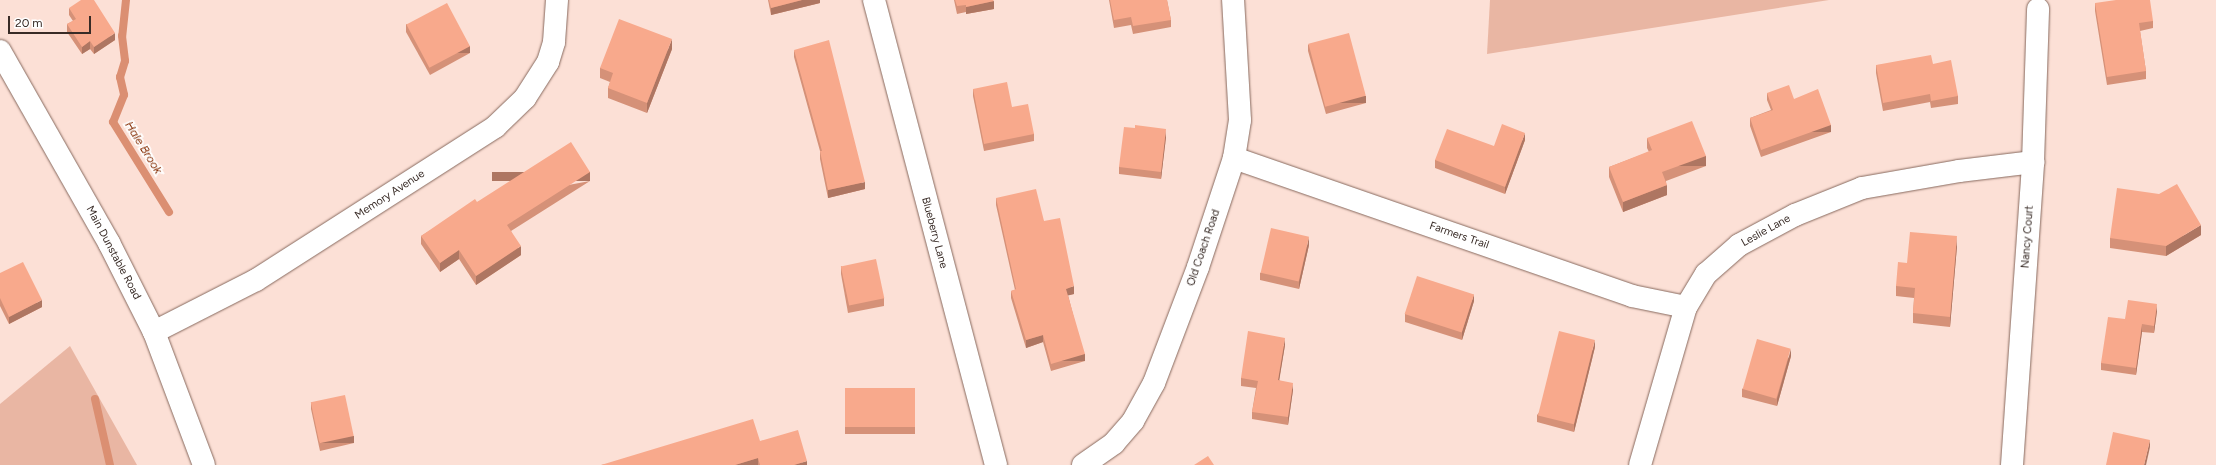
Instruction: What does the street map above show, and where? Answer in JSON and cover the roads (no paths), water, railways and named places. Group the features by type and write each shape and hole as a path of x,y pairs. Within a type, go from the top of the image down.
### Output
{"street":[{"name":"Memory Avenue","path":"154,332 256,280 495,127 525,98 548,62 554,42 557,0"},
{"name":"Blueberry Lane","path":"874,0 996,465"},
{"name":"Old Coach Road","path":"1083,465 1114,443 1133,421 1154,383 1198,267 1234,158 1240,120 1233,0"},
{"name":"Nancy Court","path":"2012,465 2033,162 2038,9"},
{"name":"Main Dunstable Road","path":"3,63 109,243 154,332 204,465"},
{"name":"Farmers Trail","path":"1234,158 1632,296 1686,306"},
{"name":"Leslie Lane","path":"1640,465 1686,306 1706,274 1739,246 1795,215 1862,188 1959,171 2033,162"}],"waterway":[{"name":"Hale Brook","path":"126,0 122,36 125,61 120,77 124,95 113,122 169,212"},
{"name":"Hale Brook","path":"95,399 110,465"}]}
